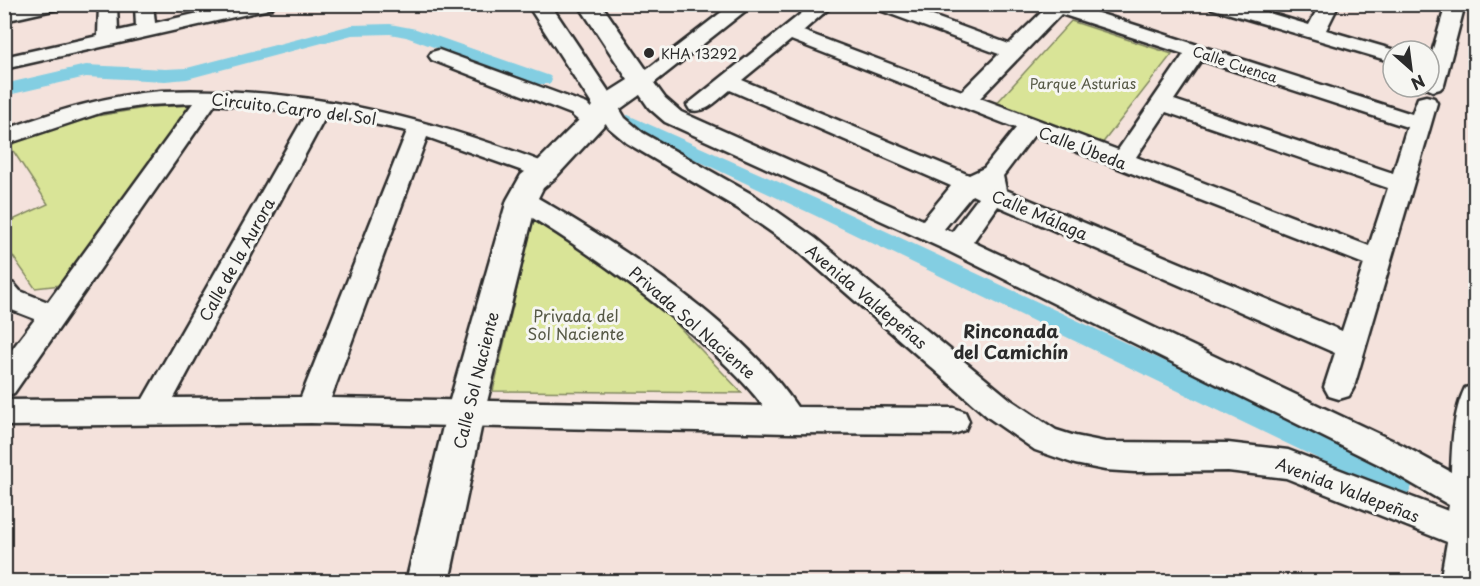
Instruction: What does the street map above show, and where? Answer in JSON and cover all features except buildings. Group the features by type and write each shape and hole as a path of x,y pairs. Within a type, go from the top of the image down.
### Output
{"street":[{"path":"4,15 55,4"},
{"path":"108,4 108,40"},
{"path":"144,4 146,32"},
{"path":"4,63 266,4"},
{"name":"Avenida Valdepeñas","path":"538,4 594,107 635,138 746,202 807,244 1000,409 1027,429 1047,440 1080,451 1116,457 1260,457 1288,464 1466,543"},
{"path":"589,4 657,103 673,117 957,244 1391,455 1466,543"},
{"path":"638,76 666,62 746,4"},
{"path":"698,105 825,4"},
{"path":"881,4 1012,52"},
{"path":"1216,4 1381,53"},
{"path":"1314,33 1330,4"},
{"path":"1441,52 1456,4"},
{"path":"964,102 1053,6"},
{"name":"Calle Cuenca","path":"1053,6 1196,52 1381,82"},
{"name":"Calle Úbeda","path":"790,33 964,102 1378,259"},
{"path":"1122,161 1196,52"},
{"path":"439,56 594,107"},
{"name":"Calle Sol Naciente","path":"427,582 465,414 532,179 594,107 638,76"},
{"path":"728,82 969,184 993,184"},
{"path":"4,384 208,97"},
{"name":"Circuito Carro del Sol","path":"4,138 43,124 125,101 208,97 320,107 378,116 420,127 532,179"},
{"path":"1339,387 1426,99"},
{"path":"1162,103 1402,184"},
{"name":"Calle de la Aurora","path":"152,411 320,107"},
{"path":"957,244 1029,126"},
{"path":"311,410 420,127"},
{"name":"Privada Sol Naciente","path":"532,179 627,266 676,304 755,375 778,402 789,420"},
{"path":"928,231 969,184"},
{"name":"Calle Málaga","path":"993,184 1352,346"},
{"path":"4,291 10,298 52,315"},
{"path":"1466,543 1468,447 1476,398"},
{"path":"4,413 311,410 789,420 954,421"}],"green space":[{"name":"Parque Asturias","path":"1071,21 1172,54 1101,145 995,105"},
{"path":"199,105 70,284 35,288 5,245 4,224 48,204 6,140 97,116 151,107"},
{"name":"Privada del Sol Naciente","path":"533,220 644,290 742,393 493,391"}],"waterway":[{"path":"4,90 86,71 165,75 187,73 352,30 390,29 410,33 543,80"},
{"path":"628,121 822,210 1399,484"}],"place":[{"name":"KHA 13292","path":"649,53"}],"district":[{"name":"Rinconada del Camichín","path":"1011,340"}]}
